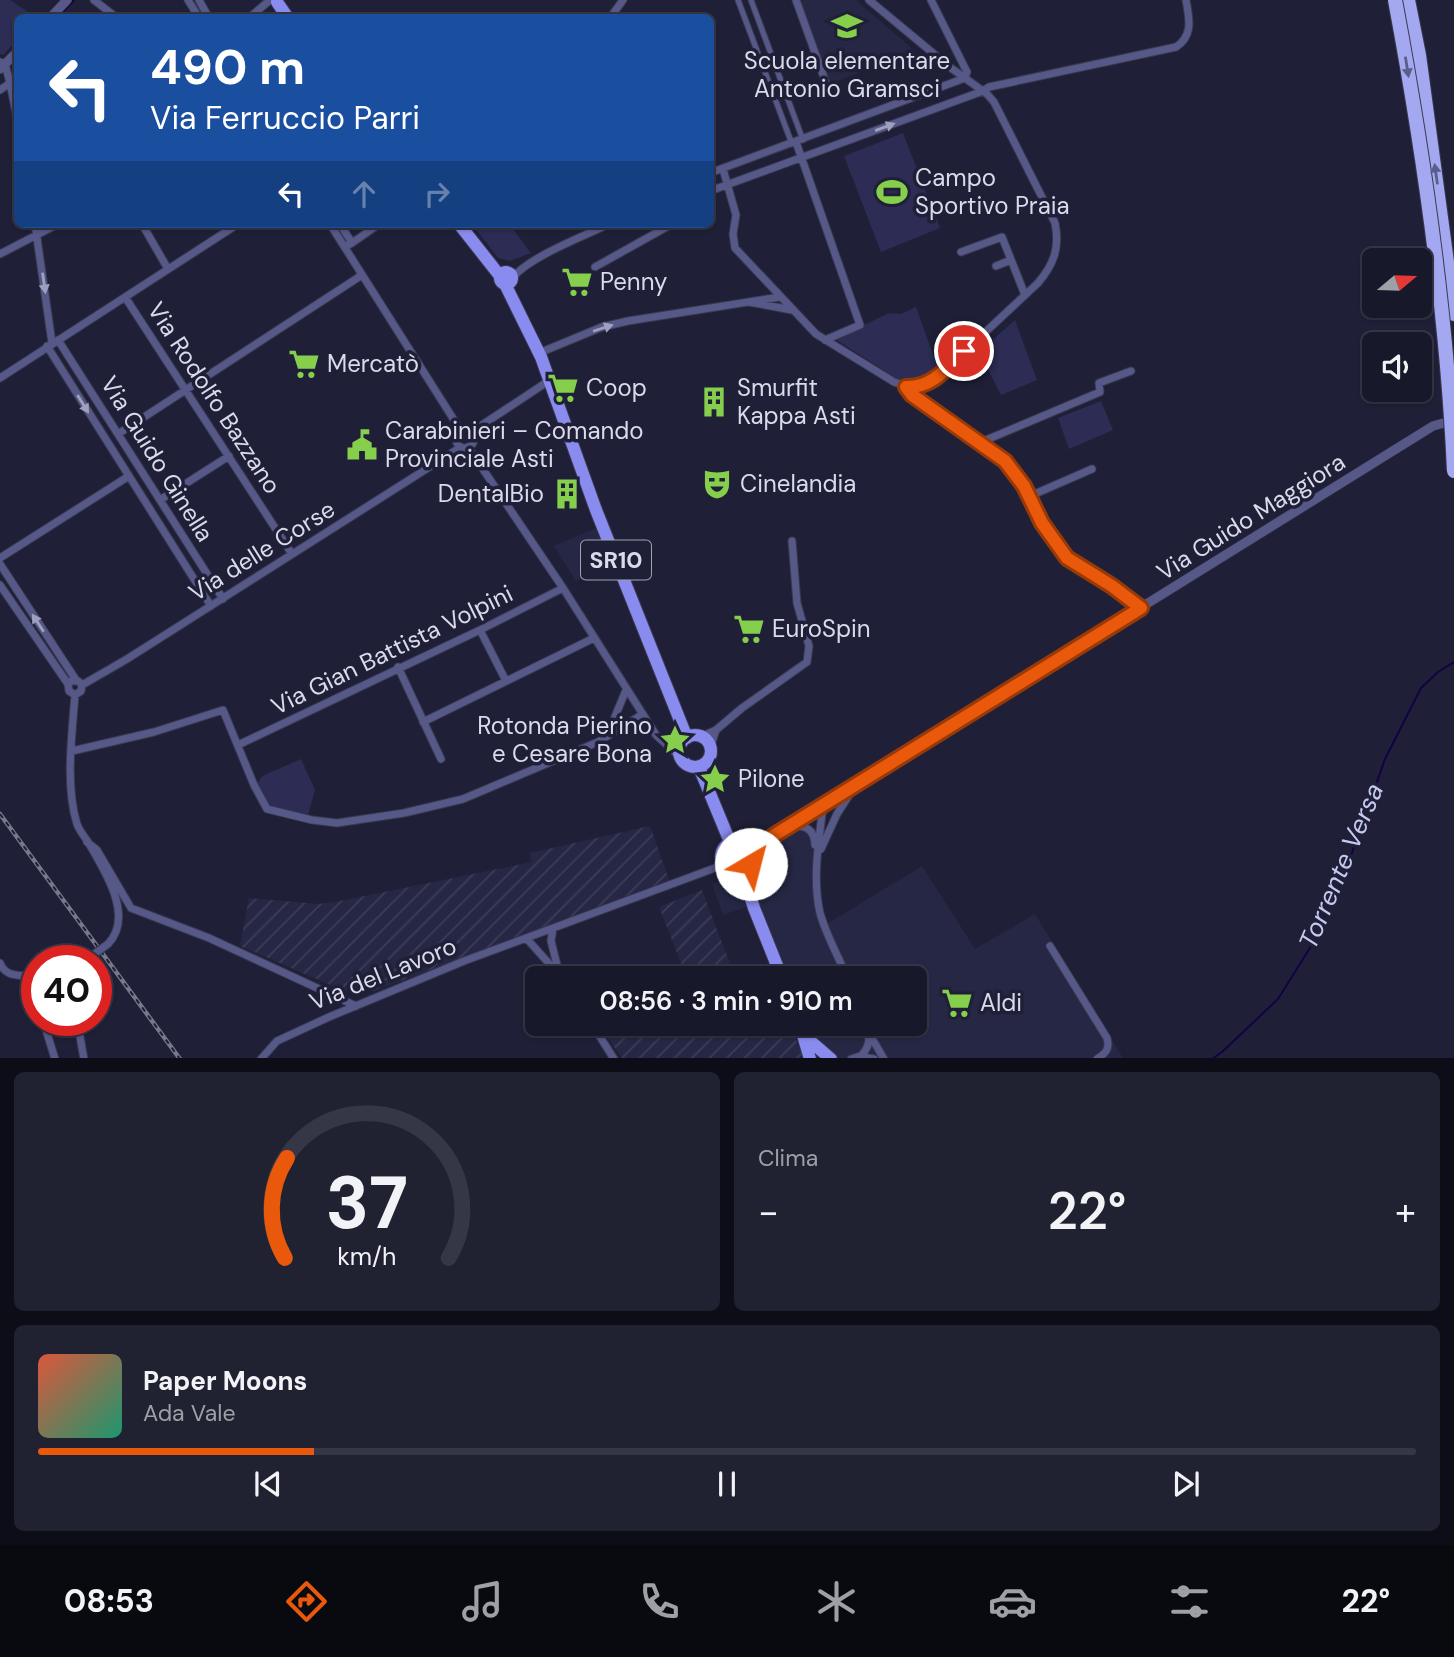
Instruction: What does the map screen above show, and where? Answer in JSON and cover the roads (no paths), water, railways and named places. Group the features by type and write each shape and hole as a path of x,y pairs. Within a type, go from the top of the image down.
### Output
{"highway":[{"path":"1395,0 1432,232 1446,354 1454,471"},
{"path":"1408,0 1419,55 1454,314"}],"main road":[{"name":"SR10","path":"463,228 507,277 550,380 596,510 693,737 710,748"},
{"path":"693,737 679,748 680,757 690,767 707,761 710,748"},
{"path":"699,766 730,842"},
{"path":"730,842 744,842 751,849 747,868 754,908 777,966"},
{"path":"730,842 720,855 723,865 733,873 747,868"},
{"path":"803,1036 810,1058"},
{"path":"806,1036 830,1058"}],"street":[{"path":"54,14 67,0"},
{"path":"94,0 112,14"},
{"path":"738,0 803,157 860,325 825,340"},
{"path":"751,0 797,142"},
{"path":"796,0 827,83"},
{"path":"723,169 737,215 733,234 735,248 816,334 906,387 923,385 934,380 1049,269 1056,255 1058,239 1055,223 994,102 869,0"},
{"path":"931,0 964,65 967,72 965,78"},
{"path":"714,190 998,85 1101,65 1181,44 1189,28 1186,0"},
{"path":"255,14 275,1"},
{"path":"937,57 955,50"},
{"path":"2,65 10,83 14,102"},
{"path":"714,172 965,78"},
{"path":"0,90 10,83"},
{"path":"907,100 913,117"},
{"path":"847,123 853,139"},
{"path":"745,161 750,176"},
{"path":"36,228 52,343"},
{"path":"0,254 51,228"},
{"path":"144,228 168,269"},
{"path":"0,378 232,228"},
{"path":"333,228 348,245"},
{"path":"342,228 362,275 461,431 470,433 550,380"},
{"path":"348,245 373,228"},
{"path":"507,277 601,228"},
{"path":"595,267 665,228"},
{"path":"961,252 1000,237 1003,239 1025,295"},
{"path":"996,266 1012,260"},
{"path":"118,434 362,275"},
{"name":"Via Rodolfo Bazzano","path":"125,297 292,554"},
{"path":"539,354 602,327 780,297"},
{"path":"748,302 792,310"},
{"name":"Via Guido Ginella","path":"52,343 118,434 223,599"},
{"name":"Via Guido Ginella","path":"52,343 129,476 211,606"},
{"path":"977,440 986,440 1100,392 1099,383 1131,371"},
{"path":"906,387 912,395 1005,461 1030,496 1042,523 1067,558 1141,608"},
{"name":"Via Guido Maggiora","path":"747,868 773,836 790,825 1433,426 1454,420"},
{"path":"461,431 456,438 457,444 465,447 563,588 656,735 680,757"},
{"path":"465,447 473,441 470,433"},
{"name":"Via delle Corse","path":"75,683 223,599 465,447"},
{"path":"160,500 229,456"},
{"path":"1030,496 1092,469"},
{"name":"Via Guido Ginella","path":"0,558 129,476"},
{"path":"693,737 716,730 807,662 809,646 797,603 792,541"},
{"path":"0,564 75,683"},
{"path":"0,585 81,691 75,695"},
{"name":"Via Gian Battista Volpini","path":"237,745 481,630 563,588"},
{"path":"12,603 20,596"},
{"path":"481,630 506,681"},
{"path":"424,722 594,638"},
{"path":"398,667 441,759"},
{"path":"75,683 69,691 75,695"},
{"path":"607,737 626,690"},
{"path":"75,695 71,782 77,825 119,908 119,929 107,945"},
{"path":"72,751 154,732 223,710 254,785 267,809 337,823 404,813 463,799 607,737 643,714"},
{"path":"710,748 716,730"},
{"name":"Via Guido Maggiora","path":"817,860 830,830 856,784"},
{"name":"Via Guido Maggiora","path":"825,805 830,807 830,830"},
{"name":"Via Guido Maggiora","path":"825,805 817,860 817,890 821,917 843,966"},
{"name":"Via Guido Maggiora","path":"790,825 804,826 812,831 817,860"},
{"name":"Via Guido Maggiora","path":"744,842 773,836"},
{"path":"87,842 97,850 131,908 209,938 356,1006"},
{"name":"Via del Lavoro","path":"262,1058 277,1041 356,1006 464,961 723,865"},
{"path":"553,928 551,941 557,966"},
{"path":"527,939 551,966"},
{"path":"1050,946 1107,1038 1109,1047 1098,1058"},
{"path":"0,963 10,975 21,976"},
{"path":"48,1036 55,1058"},
{"path":"80,1036 84,1058"},
{"path":"600,1036 613,1058"},
{"path":"859,1057 867,1049 869,1036"},
{"path":"870,1036 883,1058"}],"waterway":[{"path":"61,14 74,0"},
{"name":"Torrente Versa","path":"1213,1058 1278,999 1313,943 1348,864 1385,759 1421,688 1454,662"}],"railway":[{"path":"0,814 179,1058"}],"place":[{"name":"Scuola elementare Antonio Gramsci","path":"847,26"},
{"name":"Campo Sportivo Praia","path":"892,192"},
{"name":"Penny","path":"577,282"},
{"name":"Mercatò","path":"304,364"},
{"name":"Coop","path":"563,388"},
{"name":"Smurfit Kappa Asti","path":"714,402"},
{"name":"Carabinieri – Comando Provinciale Asti","path":"362,445"},
{"name":"Cinelandia","path":"717,484"},
{"name":"DentalBio","path":"567,494"},
{"name":"EuroSpin","path":"749,629"},
{"name":"Rotonda Pierino e Cesare Bona","path":"675,740"},
{"name":"Pilone","path":"715,779"},
{"name":"Aldi","path":"957,1003"}]}
